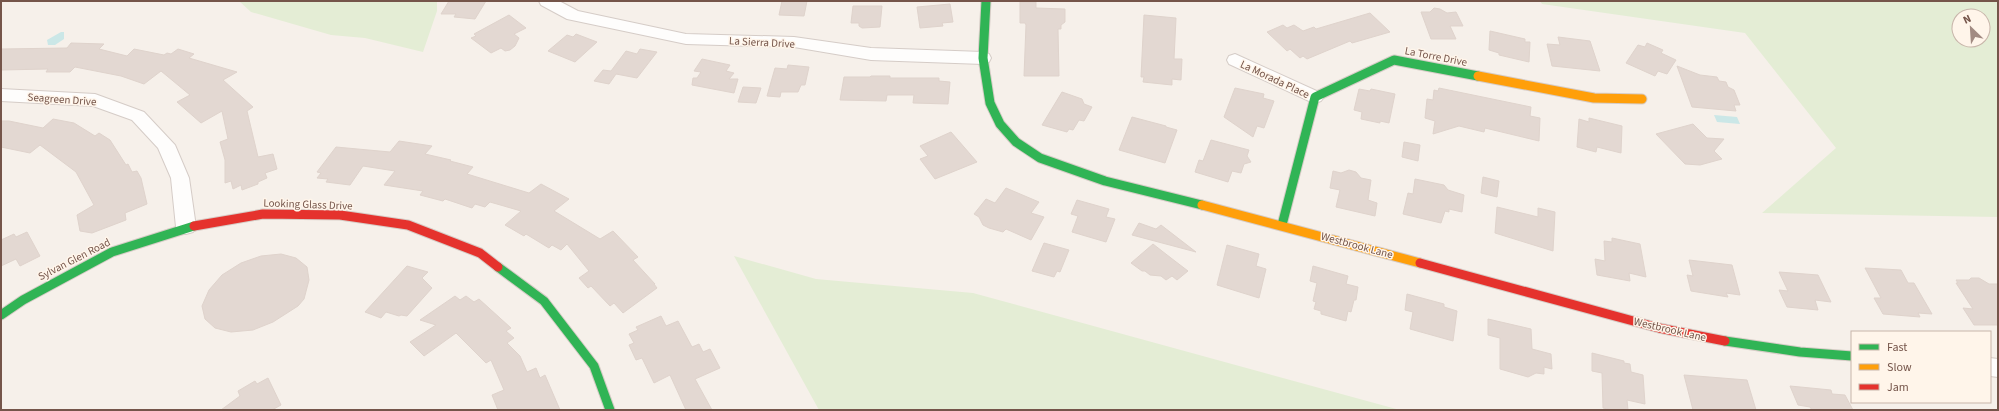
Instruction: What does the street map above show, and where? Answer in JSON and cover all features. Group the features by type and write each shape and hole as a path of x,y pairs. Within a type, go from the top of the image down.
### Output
{"street":[{"name":"La Sierra Drive","path":"547,1 573,15 686,38 794,42 871,54 982,58"},
{"name":"Westbrook Lane","path":"986,1 982,58 990,104 1000,124 1016,142 1040,158 1105,181 1282,225 1659,328 1733,342 1800,352 1851,356"},
{"name":"La Morada Place","path":"1235,60 1315,97"},
{"name":"La Torre Drive","path":"1315,97 1394,60 1594,98 1642,99"},
{"name":"Seagreen Drive","path":"1,95 95,100 138,116 166,144 180,178 186,227"},
{"path":"1282,225 1315,97"},
{"name":"Looking Glass Drive","path":"186,227 263,214 340,215 408,225 480,253 544,301 594,366 610,410"},
{"name":"Sylvan Glen Road","path":"1,315 23,300 112,252 186,227"}],"green space":[{"path":"239,1 437,1 437,11 423,52 365,38 331,35 251,12"},
{"path":"1540,1 1998,1 1998,217 1762,213 1836,148 1745,33 1542,4"},
{"path":"734,256 816,279 973,293 1400,410 819,410"}],"water":[{"path":"61,32 64,32 64,39 55,45 48,45 47,40"},
{"path":"1714,115 1737,117 1740,124 1717,122"}],"building":[{"path":"449,1 486,1 475,19 454,17 456,14 441,14"},
{"path":"782,1 807,1 804,16 779,15"},
{"path":"1020,2 1036,2 1036,8 1065,9 1065,22 1061,25 1061,29 1058,29 1059,76 1024,76 1026,25 1025,23 1020,23"},
{"path":"950,4 953,22 942,23 943,26 920,28 917,7"},
{"path":"853,6 882,6 880,27 862,28 859,26 859,23 851,23"},
{"path":"1434,8 1440,9 1447,13 1456,12 1463,26 1450,26 1456,39 1431,39 1421,12 1430,12"},
{"path":"1370,13 1390,32 1352,43 1350,41 1307,59 1303,56 1300,58 1290,49 1287,51 1267,32 1283,25 1287,28 1294,25 1303,31 1314,27 1316,29"},
{"path":"509,15 526,28 514,34 519,38 515,46 510,50 505,51 501,48 491,53 471,38 476,36 474,34"},
{"path":"1144,15 1176,18 1174,59 1182,59 1181,80 1172,79 1172,85 1143,82 1144,77 1141,77"},
{"path":"1490,31 1525,39 1525,42 1530,42 1529,62 1499,55 1499,53 1489,50"},
{"path":"576,34 597,42 575,62 548,51 567,35 573,37"},
{"path":"1558,37 1590,41 1600,71 1552,66 1547,44 1560,45"},
{"path":"71,43 104,44 99,49 127,56 134,49 164,55 167,53 171,54 178,49 194,54 189,58 237,72 223,80 253,107 247,111 258,157 273,154 277,169 265,173 267,178 258,182 258,184 242,190 241,185 233,189 231,181 225,183 225,160 220,142 228,139 222,111 201,123 177,102 190,95 161,71 144,84 121,76 75,67 70,72 46,72 48,69 1,70 1,49 67,48"},
{"path":"1647,43 1663,50 1661,53 1676,60 1667,74 1658,71 1655,76 1626,63 1638,45 1645,47"},
{"path":"640,49 657,52 637,78 616,74 609,84 594,81 603,70 611,71 626,51 637,54"},
{"path":"702,59 730,65 726,71 734,73 729,79 738,79 734,93 692,85 693,78 697,78 701,72 694,71"},
{"path":"788,65 809,67 805,85 801,85 798,92 781,92 780,97 767,96 775,68 787,69"},
{"path":"1677,66 1700,75 1717,77 1719,81 1726,82 1728,87 1734,90 1740,105 1734,105 1736,111 1692,107"},
{"path":"890,76 890,78 939,78 939,81 950,82 948,104 913,103 914,95 887,95 886,101 840,100 844,77"},
{"path":"743,87 761,88 756,103 738,102"},
{"path":"1235,88 1264,94 1263,98 1274,101 1264,128 1257,126 1253,137 1224,117"},
{"path":"1439,88 1531,107 1530,116 1540,118 1539,141 1485,128 1484,132 1459,126 1433,134 1435,121 1425,118 1427,99 1433,100 1434,90 1438,91"},
{"path":"1359,89 1370,91 1371,89 1395,94 1389,123 1380,121 1380,123 1361,119 1362,112 1354,110"},
{"path":"1062,92 1082,99 1084,104 1092,107 1084,121 1079,120 1073,130 1069,129 1067,132 1042,125"},
{"path":"1132,117 1177,130 1165,163 1119,150"},
{"path":"1589,118 1622,126 1621,153 1597,147 1596,152 1577,147 1579,119 1589,122"},
{"path":"53,119 74,123 95,136 99,133 110,140 126,165 128,164 132,172 137,171 141,178 147,204 125,213 126,220 92,233 80,231 77,215 94,205 76,172 40,145 30,153 1,147 1,121 9,121 43,128"},
{"path":"1693,124 1707,138 1724,139 1714,151 1722,159 1700,165 1685,164 1656,134"},
{"path":"951,132 977,162 935,179 920,159 928,156 920,146"},
{"path":"1211,140 1249,150 1247,156 1251,162 1244,164 1241,173 1232,171 1228,182 1195,172 1199,160 1203,161"},
{"path":"399,141 432,146 425,154 473,167 467,174 529,193 541,184 569,199 554,211 600,239 613,231 638,257 633,260 657,288 623,313 614,303 610,306 591,286 588,288 579,278 589,271 567,244 561,250 552,245 549,248 526,234 524,236 505,225 521,211 490,202 485,207 475,204 472,208 445,199 443,201 420,195 423,191 384,185 395,171 363,166 350,185 326,182 328,179 317,178 321,173 317,172 336,147 390,152"},
{"path":"1404,142 1420,145 1418,161 1402,157"},
{"path":"1349,170 1356,172 1361,178 1371,180 1368,200 1377,203 1375,216 1336,207 1340,190 1330,188 1333,171 1341,173"},
{"path":"1483,177 1499,181 1497,197 1481,193"},
{"path":"1415,179 1444,185 1448,190 1464,195 1462,212 1449,209 1449,212 1445,211 1441,223 1403,214 1408,193 1413,194"},
{"path":"1006,188 1039,202 1031,213 1044,217 1031,240 1006,229 1003,232 989,228 983,225 979,217 974,214 986,199 995,203"},
{"path":"1077,200 1109,209 1106,217 1115,219 1106,242 1072,232 1078,216 1071,214"},
{"path":"1497,207 1538,217 1538,208 1555,212 1553,251 1495,233"},
{"path":"1139,223 1156,229 1161,225 1196,252 1132,235"},
{"path":"27,232 40,256 20,266 16,259 1,266 1,240 14,234 16,237"},
{"path":"1612,238 1640,244 1646,277 1629,273 1630,281 1597,275 1595,259 1605,261 1604,241 1612,242"},
{"path":"1044,243 1069,250 1060,272 1057,271 1054,277 1032,271"},
{"path":"1153,244 1188,271 1177,280 1172,276 1166,280 1161,276 1150,275 1131,263"},
{"path":"1227,245 1259,254 1256,266 1266,269 1259,298 1217,285"},
{"path":"281,254 296,258 307,267 309,280 304,299 298,306 273,322 253,330 231,332 215,328 205,319 202,306 209,290 222,275 241,263 261,256"},
{"path":"1689,260 1732,265 1740,295 1726,293 1728,297 1691,291 1687,275 1693,276"},
{"path":"407,266 428,272 422,278 432,288 407,316 399,316 386,312 381,318 365,312"},
{"path":"1313,266 1348,276 1346,284 1358,287 1356,300 1354,300 1351,312 1348,311 1346,321 1321,314 1321,311 1314,309 1316,302 1313,301 1317,283 1310,281"},
{"path":"1865,268 1901,270 1908,283 1914,283 1932,314 1918,313 1920,317 1883,314 1874,298 1881,298"},
{"path":"1779,272 1818,275 1831,302 1815,300 1818,310 1787,307 1779,290 1788,291"},
{"path":"1971,278 1979,278 1989,284 1998,284 1998,325 1974,325 1963,308 1973,309 1956,283 1958,283 1956,280 1969,280"},
{"path":"1407,294 1444,304 1444,307 1457,311 1453,341 1410,329 1413,312 1405,310"},
{"path":"455,296 460,300 466,296 474,302 479,299 511,328 506,331 514,338 507,343 520,356 527,372 536,368 540,378 545,375 560,410 498,410 492,395 504,390 491,360 486,363 456,333 424,356 410,342 436,325 420,320"},
{"path":"661,316 666,326 678,321 692,347 699,344 703,352 710,349 720,368 695,379 712,410 686,410 670,375 654,383 642,358 636,360 629,345 634,343 629,334 638,330 636,327"},
{"path":"1488,319 1531,329 1532,349 1551,354 1552,369 1544,367 1544,374 1536,373 1528,377 1500,369 1500,338 1488,335"},
{"path":"1592,353 1624,361 1624,363 1630,364 1631,372 1643,375 1645,404 1627,400 1628,410 1612,410 1603,408 1602,373 1592,371"},
{"path":"1684,375 1747,380 1756,410 1693,410"},
{"path":"268,378 281,405 272,410 221,410 240,396 238,391 255,381 257,384"},
{"path":"1790,386 1831,390 1832,394 1845,395 1853,410 1812,410 1810,407 1798,405"}],"traffic: fast":[{"path":"986,1 983,58 990,103 1000,124 1016,142 1040,158 1105,181 1202,205"},
{"path":"1282,225 1315,97 1394,60 1478,76"},
{"path":"1,315 23,300 112,252 194,226"},
{"path":"498,267 544,301 594,366 610,410"},
{"path":"1725,341 1800,352 1851,356"}],"traffic: slow":[{"path":"1478,76 1594,98 1642,99"},
{"path":"1202,205 1420,263"}],"traffic: jam":[{"path":"194,226 263,214 340,215 408,225 480,253 498,267"},
{"path":"1420,263 1659,328 1725,341"}]}
